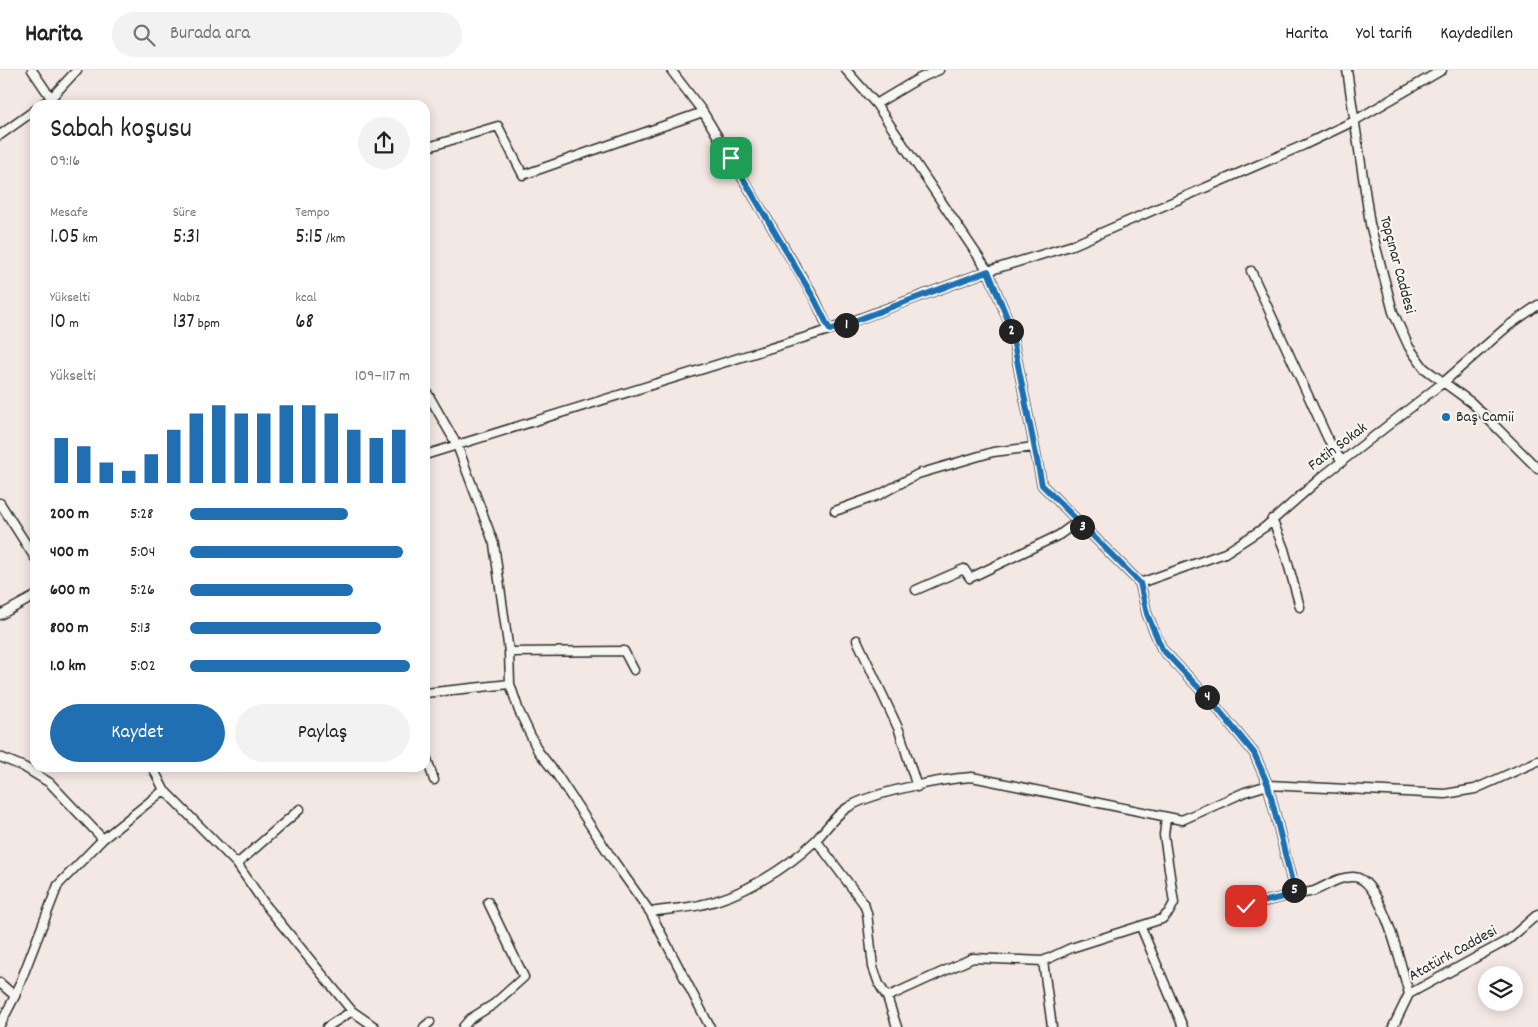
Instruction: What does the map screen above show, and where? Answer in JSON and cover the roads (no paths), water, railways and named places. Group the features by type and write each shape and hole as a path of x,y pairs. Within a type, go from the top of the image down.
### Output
{"street":[{"path":"32,70 51,98"},
{"path":"48,100 77,70"},
{"path":"671,70 703,112 815,300 830,330"},
{"path":"846,70 876,104 988,271 1010,325 1042,485 1140,583 1147,614 1162,649 1213,703 1254,753 1268,785 1295,894"},
{"path":"876,104 918,79 939,70"},
{"name":"Topçınar Caddesi","path":"1347,70 1370,224 1393,312 1408,347 1424,368 1472,403 1538,469"},
{"path":"430,453 830,330 988,271 1073,244 1204,190 1354,121 1442,70"},
{"path":"430,146 498,126 523,175 703,112"},
{"path":"0,135 30,114"},
{"path":"1251,271 1328,439 1342,462"},
{"name":"Fatih Sokak","path":"1140,583 1225,552 1272,519 1296,498 1445,382 1508,326 1538,305"},
{"path":"430,397 458,445 494,544 509,652 510,684 519,711 538,751 557,775 650,912 710,1027"},
{"path":"835,511 879,495 918,474 994,452 1034,447"},
{"path":"0,502 30,550"},
{"path":"1272,519 1284,549 1300,607"},
{"path":"916,590 964,568 970,578 1060,535 1077,522"},
{"path":"0,615 30,599"},
{"path":"857,640 899,730 916,786"},
{"path":"509,652 624,651 634,670"},
{"path":"430,692 510,684"},
{"path":"0,757 30,771"},
{"path":"650,912 700,905 741,891 768,876 816,840 827,825 847,807 869,797 948,779 972,777 1182,820 1245,792 1268,785 1445,794 1475,789 1538,761"},
{"path":"430,768 434,780"},
{"path":"32,772 50,783 103,839"},
{"path":"156,772 164,790 237,864 264,903 352,1010 375,1027"},
{"path":"0,1025 16,996 58,885 103,839 164,790"},
{"path":"237,864 300,809"},
{"path":"887,996 973,958 1042,961 1071,948 1162,919 1169,912 1174,902 1164,835 1166,818"},
{"path":"816,840 864,904 868,913 872,967 878,984 887,996 897,1027"},
{"path":"1246,906 1295,894 1312,892 1342,878 1355,876 1368,884 1384,911 1409,994"},
{"path":"463,1027 524,977 488,902"},
{"name":"Atatürk Caddesi","path":"1392,1027 1409,994 1508,940 1538,914"},
{"path":"1141,927 1183,1027"},
{"path":"1042,961 1052,1027"},
{"path":"0,983 16,996"},
{"path":"327,1027 352,1010"}],"place":[{"name":"Baş Camii","path":"1446,417"}]}
